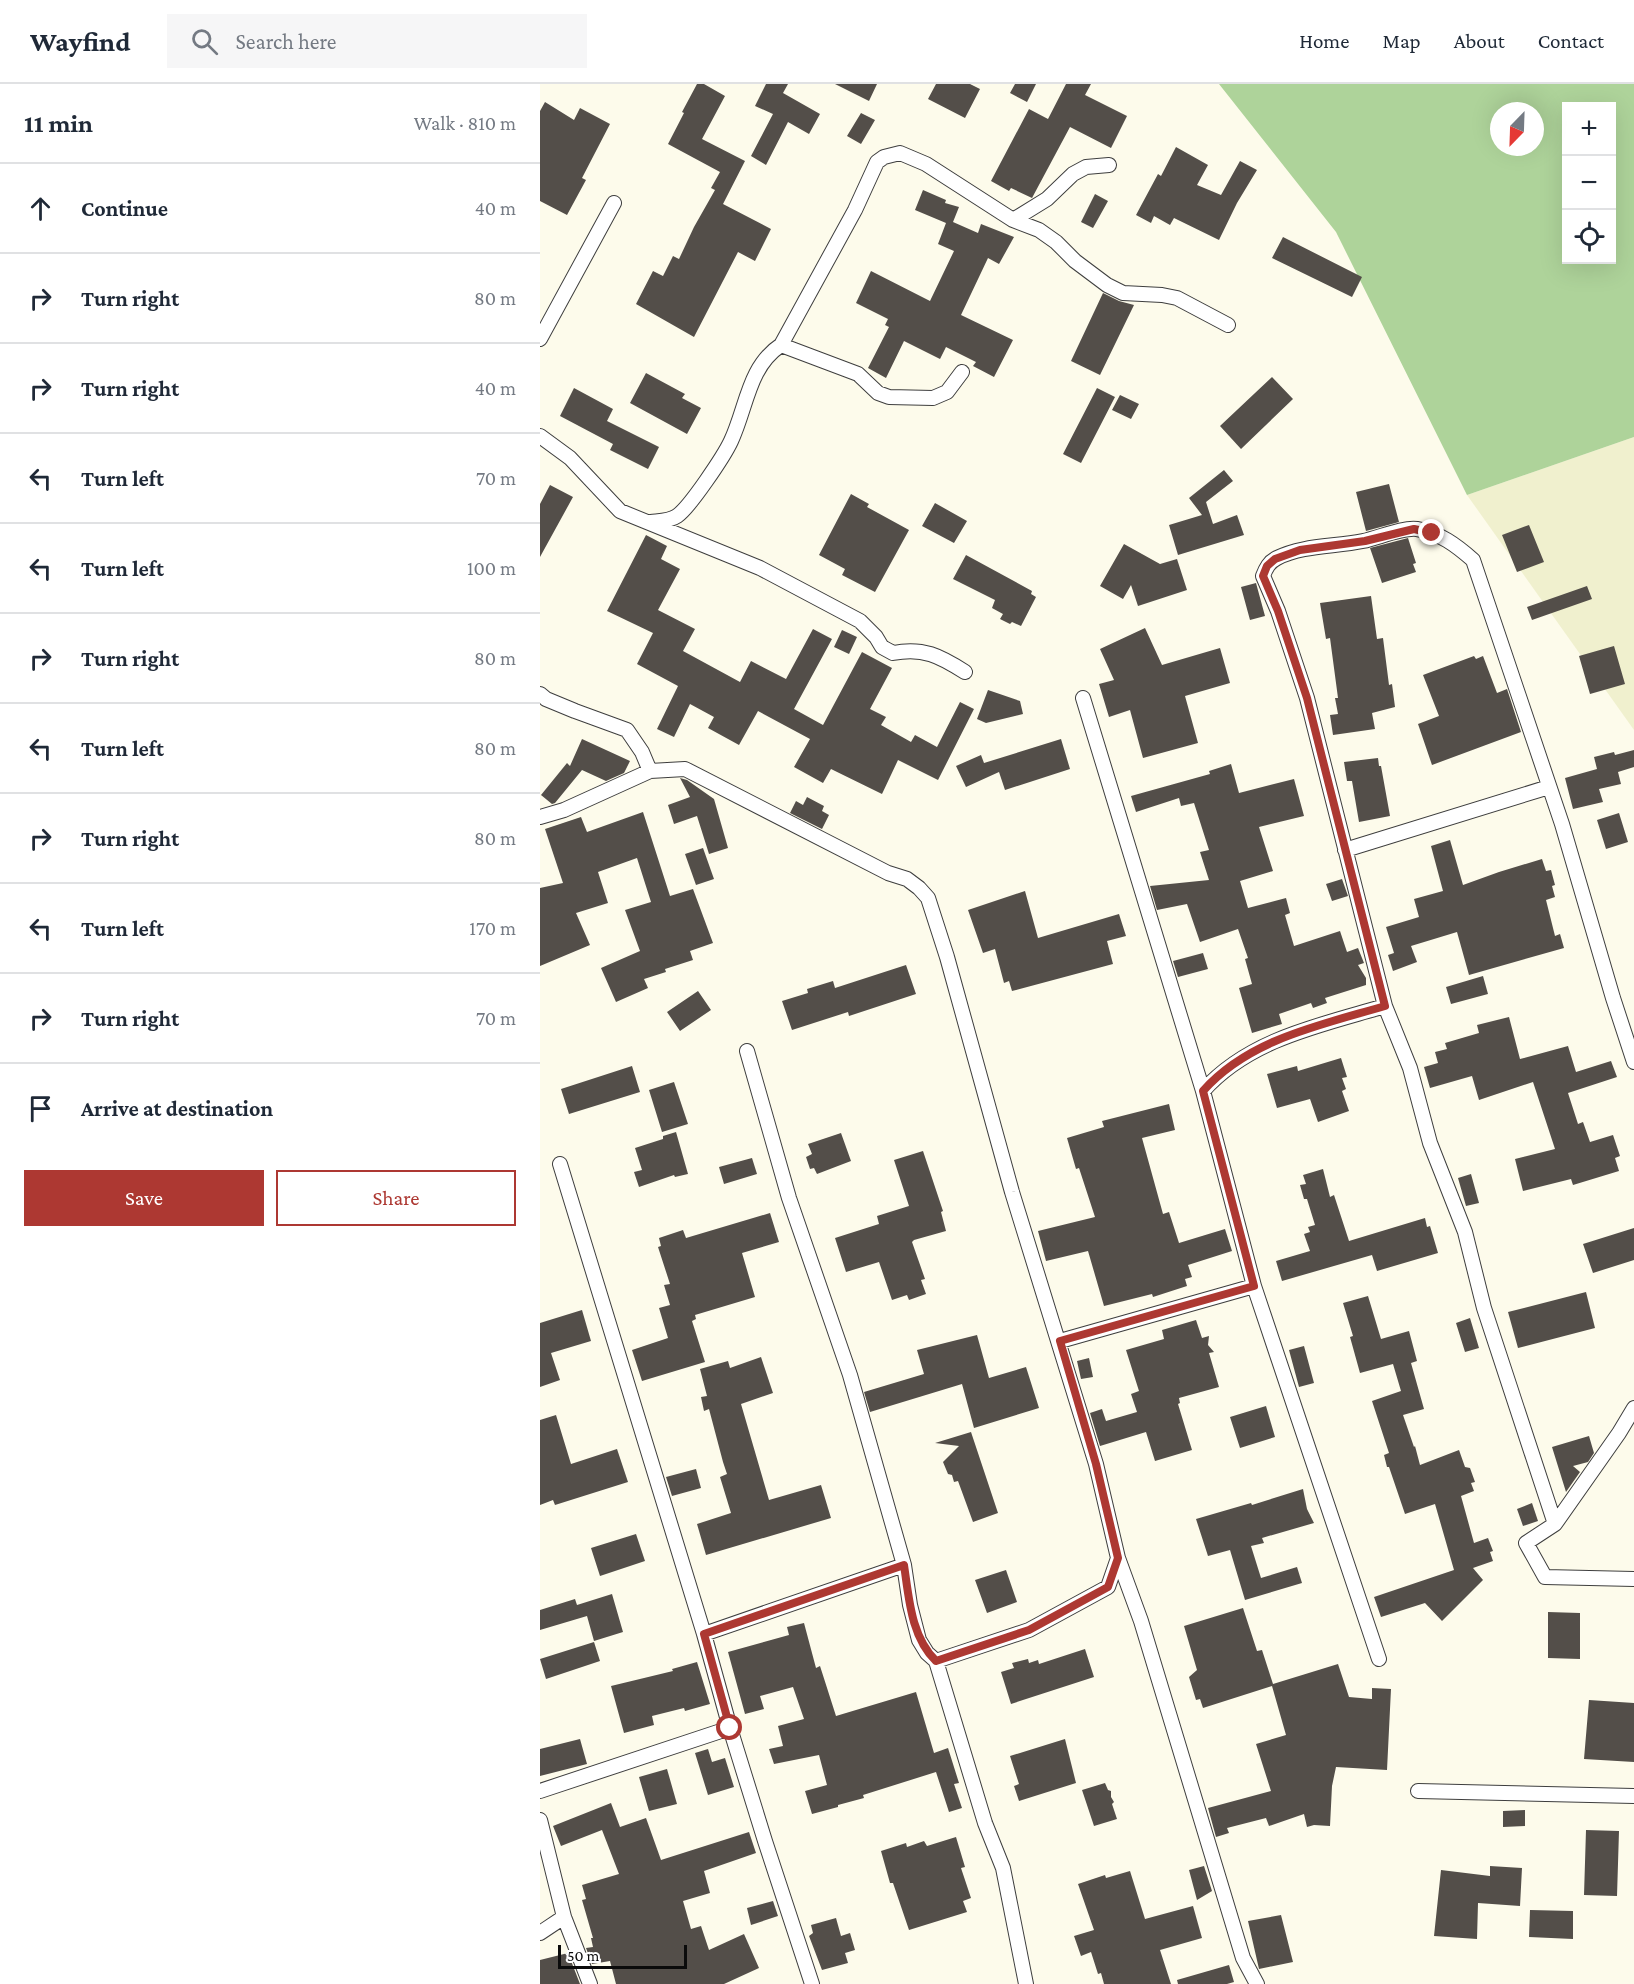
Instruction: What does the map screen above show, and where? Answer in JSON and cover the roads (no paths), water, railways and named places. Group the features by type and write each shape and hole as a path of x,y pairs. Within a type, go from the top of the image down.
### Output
{"street":[{"path":"651,522 665,521 678,516 701,487 730,442 751,383 762,361 781,345 855,210 872,171 877,162 884,157 900,153 926,164 1013,220 1039,230 1107,285 1123,293 1177,298 1228,325"},
{"path":"1013,220 1047,199 1073,174 1086,168 1109,165"},
{"path":"540,339 614,203"},
{"path":"781,345 858,374 878,393 889,397 933,398 948,392 962,372"},
{"path":"540,436 570,458 620,511 760,567 860,621 876,637 882,647 893,653 903,651 927,653 941,657 965,672"},
{"path":"1555,1524 1484,1308 1466,1232 1430,1143 1410,1068 1385,1006 1307,698 1278,611 1263,576 1267,566 1275,559 1300,550 1365,541 1414,529 1448,540 1473,560 1549,787 1634,1062"},
{"path":"540,694 546,699 627,730 635,739 650,771"},
{"path":"1083,698 1203,1091 1254,1286 1379,1659"},
{"path":"540,817 564,810 650,771 685,769 888,873 907,879 928,898 947,957 1012,1192 1060,1341 1096,1464 1118,1558 1141,1621 1243,1958 1257,1984"},
{"path":"1345,850 1549,787"},
{"path":"1203,1091 1235,1062 1266,1043 1385,1006"},
{"path":"747,1051 789,1198 850,1375 904,1565 910,1605 919,1640 927,1653 936,1661 985,1822 1003,1868 1026,1984"},
{"path":"560,1164 704,1634 730,1728 812,1984"},
{"path":"1060,1341 1254,1286"},
{"path":"1634,1408 1555,1524 1526,1544 1545,1577 1634,1579"},
{"path":"936,1661 1029,1630 1108,1587 1118,1558"},
{"path":"704,1634 904,1565"},
{"path":"1108,1587 1133,1599"},
{"path":"540,1791 730,1728"},
{"path":"1418,1791 1634,1796"},
{"path":"540,1820 564,1917 590,1984"},
{"path":"540,1933 564,1917"}]}
